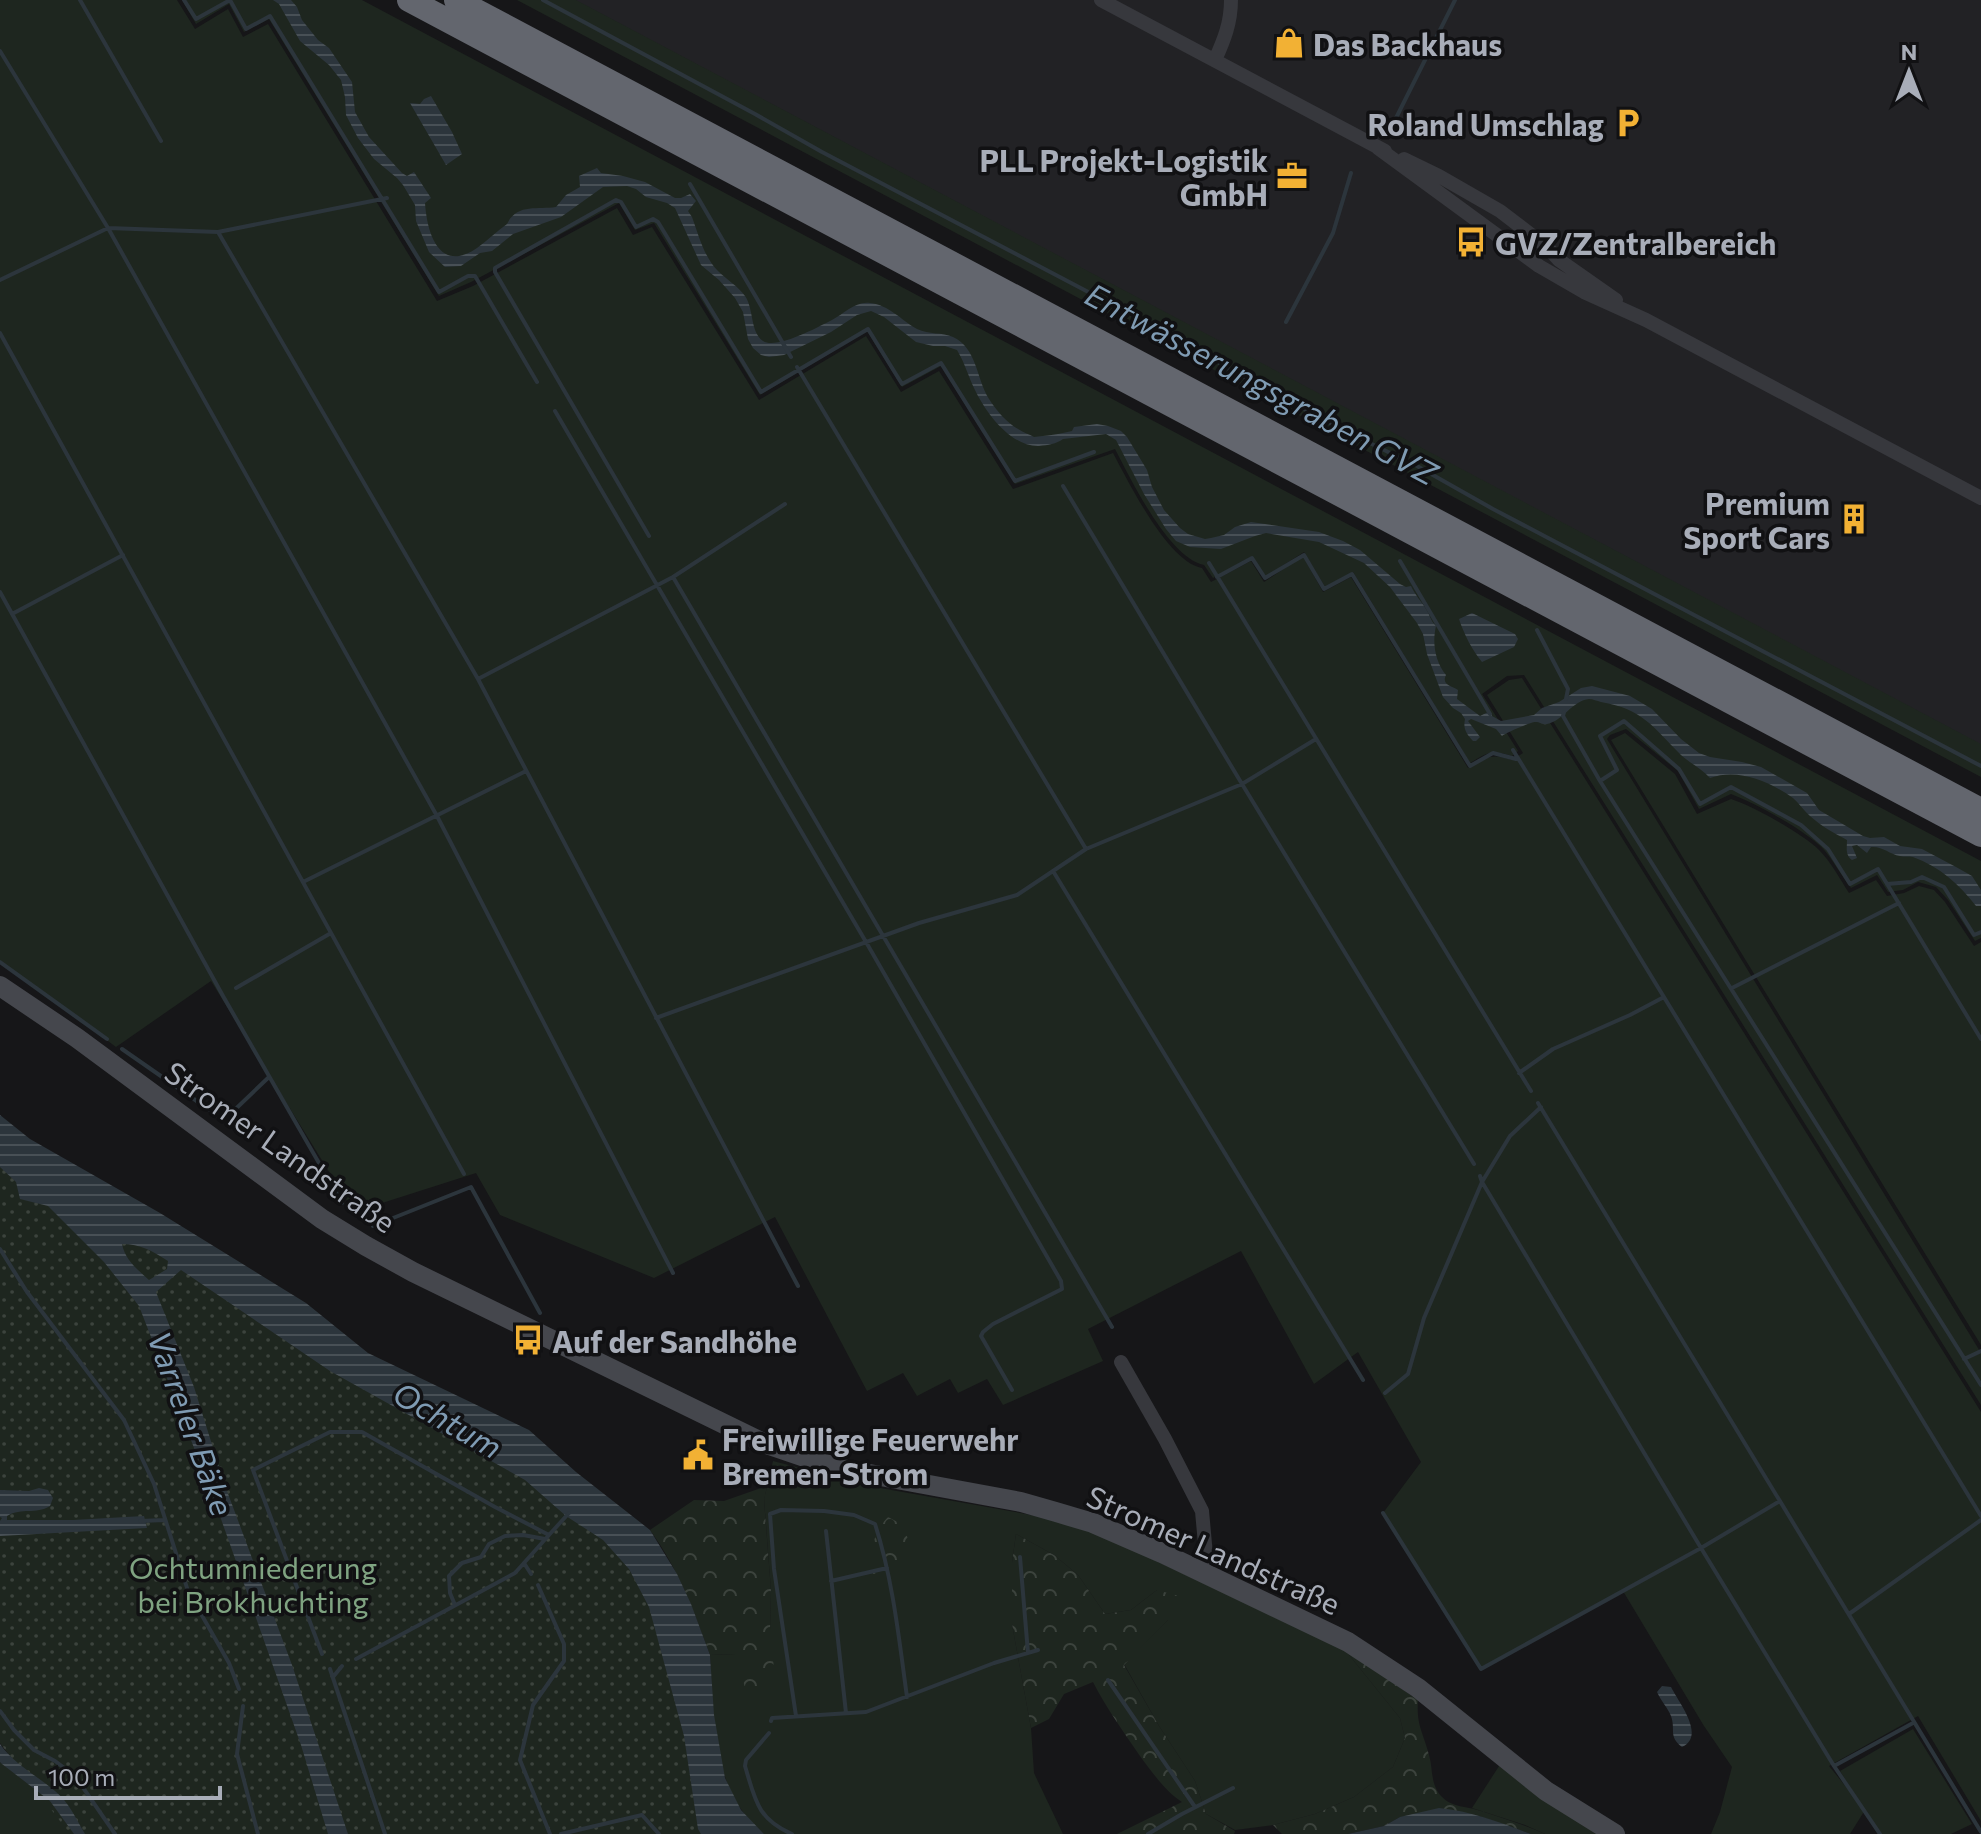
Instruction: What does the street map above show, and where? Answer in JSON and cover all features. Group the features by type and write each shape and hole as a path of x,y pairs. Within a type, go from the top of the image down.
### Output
{"highway":[{"path":"409,0 1981,835"},
{"path":"456,0 1981,810"}],"main road":[{"name":"Stromer Landstraße","path":"0,986 64,1028 322,1219 413,1272 761,1442 837,1468 1021,1502 1056,1512 1093,1523 1199,1570 1348,1642 1418,1688 1546,1791 1615,1834"}],"street":[{"path":"1101,0 1378,148 1439,176 1500,211 1559,260 1646,320"},
{"path":"1215,60 1226,35 1231,0"},
{"path":"1378,148 1539,266 1981,498"},
{"path":"1121,1362 1202,1511 1206,1555 1199,1570"}],"shaded area":[{"path":"575,0 1981,0 1981,745"}],"green space":[{"path":"0,0 177,0 195,29 228,9 243,37 268,24 437,301 473,286 617,208 633,235 652,227 759,400 866,336 901,392 939,371 1013,489 1113,453 1163,537 1189,563 1202,568 1211,582 1251,561 1264,582 1303,556 1323,592 1351,577 1468,768 1489,757 1512,760 1523,753 1487,695 1509,680 1522,678 1981,1412 1981,1821 1918,1716 1829,1766 1864,1809 1840,1771 1913,1729 1972,1824 1951,1834 1881,1834 1865,1810 1850,1834 1711,1834 1732,1767 1623,1591 1481,1669 1383,1513 1421,1462 1358,1352 1314,1384 1241,1251 1088,1329 1103,1361 1003,1405 987,1379 958,1393 950,1379 917,1396 903,1373 867,1391 775,1217 654,1278 500,1215 476,1173 354,1212 211,981 116,1047 0,961"},
{"path":"182,0 362,0 1981,861 1981,938 1975,941 1936,887 1918,882 1903,890 1888,892 1877,875 1851,888 1825,851 1795,827 1731,794 1699,809 1678,771 1626,729 1607,739 1981,1353 1981,1405 1524,675 1507,676 1482,694 1518,751 1512,756 1490,753 1470,763 1353,572 1325,587 1304,552 1265,577 1252,556 1213,578 1204,565 1178,548 1152,516 1115,449 1015,484 941,366 902,387 867,331 760,395 654,223 635,230 619,203 439,296 269,19 244,32 229,4 196,24"},
{"path":"517,0 576,0 1981,744 1981,777"},
{"path":"1625,733 1675,774 1697,814 1731,799 1777,821 1819,850 1849,893 1876,880 1887,896 1919,886 1934,890 1974,946 1981,942 1981,1345 1611,740"},
{"name":"Ochtumniederung bei Brokhuchting","path":"0,1129 649,1551 716,1781 743,1834 70,1834 0,1743"},
{"path":"773,1461 869,1486 1085,1527 1346,1651 1400,1718 1405,1738 1393,1767 1354,1797 1315,1814 1273,1825 1235,1830 1206,1814 1195,1781 1124,1664 1168,1620 1157,1590 1131,1610 1105,1614 1078,1575 1054,1555 1016,1534 1012,1563 1012,1624 1031,1728 1034,1773 1063,1834 764,1834 743,1812 725,1777 716,1736 710,1655 735,1654 770,1629 771,1591 764,1499"},
{"path":"767,1486 764,1500 775,1679 760,1696 747,1694 735,1654 710,1655 677,1575 650,1530 694,1500 724,1501"},
{"path":"888,1517 903,1525 910,1545 901,1567 885,1584 882,1573 873,1574 872,1551 878,1530"},
{"path":"1016,1534 1054,1555 1078,1575 1105,1614 1131,1610 1157,1590 1182,1597 1168,1620 1124,1665 1195,1781 1206,1814 1235,1831 1234,1834 1117,1834 1182,1802 1164,1787 1140,1756 1093,1682 1064,1694 1049,1719 1031,1728 1012,1624 1012,1563"},
{"path":"1346,1651 1418,1700 1419,1722 1433,1781 1445,1800 1545,1834 1531,1834 1479,1816 1400,1817 1384,1826 1348,1834 1282,1834 1273,1825 1315,1814 1354,1797 1393,1767 1405,1738 1400,1718"},
{"path":"0,1762 50,1801 74,1834 0,1834"},
{"path":"1501,1763 1604,1834 1545,1834 1472,1808"}],"water":[{"path":"273,0 291,0 297,7 302,20 329,48 352,82 355,112 369,137 402,173 407,176 414,172 431,198 425,203 429,226 432,237 444,253 464,255 477,248 522,210 556,207 566,195 580,187 579,176 597,168 601,173 645,182 675,198 690,194 696,201 688,211 705,253 718,271 745,296 756,332 763,341 777,342 797,336 865,303 877,304 922,331 953,337 972,356 992,403 1006,420 1020,430 1034,437 1097,424 1121,431 1147,470 1164,510 1188,534 1211,538 1251,522 1319,532 1360,550 1400,584 1411,586 1436,626 1435,652 1446,675 1446,683 1458,690 1457,699 1480,716 1490,711 1501,721 1534,715 1581,688 1592,686 1630,696 1652,709 1699,753 1761,767 1807,793 1819,810 1863,836 1884,837 1900,846 1922,849 1972,876 1981,890 1981,906 1976,906 1956,883 1940,871 1913,857 1875,847 1867,853 1857,845 1852,846 1857,858 1852,860 1847,854 1847,840 1819,823 1784,792 1742,775 1710,778 1637,714 1615,705 1583,700 1553,722 1533,722 1502,736 1496,729 1471,719 1468,721 1480,737 1473,741 1466,731 1461,713 1443,697 1417,623 1390,587 1364,563 1319,542 1266,533 1221,549 1190,547 1176,541 1144,494 1116,440 1106,434 1063,439 1039,446 1019,441 1009,435 986,409 957,350 916,342 884,317 871,311 857,315 831,332 784,355 761,355 748,339 743,312 735,298 701,265 675,208 646,197 636,189 627,186 603,187 561,217 513,234 492,251 480,253 461,266 445,267 429,252 416,221 415,205 403,185 374,159 358,138 346,115 341,80 329,65 300,41 279,4"},
{"path":"431,96 462,154 446,165 410,103 420,104"},
{"path":"1472,613 1515,634 1518,639 1514,647 1482,662 1459,619"},
{"path":"0,1115 30,1139 160,1213 306,1303 368,1353 529,1430 576,1472 650,1530 677,1574 710,1655 714,1715 725,1778 741,1810 764,1834 701,1834 698,1829 684,1736 649,1607 629,1569 603,1540 566,1516 525,1480 330,1371 181,1270 156,1292 194,1387 224,1483 292,1665 348,1834 328,1834 301,1745 215,1502 139,1306 104,1262 48,1206 20,1199 16,1182 0,1167","holes":["122,1244 162,1257 168,1261 167,1269 149,1280 126,1255"]},
{"path":"39,1488 48,1490 53,1498 50,1506 13,1513 7,1516 7,1520 144,1516 147,1528 0,1536 0,1490 29,1491"},
{"path":"1662,1686 1671,1687 1691,1727 1689,1742 1682,1747 1675,1739 1671,1716 1657,1692"},
{"path":"0,1744 19,1764 60,1795 85,1834 74,1834 50,1801 0,1762"},
{"path":"1439,1808 1475,1815 1531,1834 1348,1834"}],"waterway":[{"path":"80,0 161,141"},
{"path":"184,0 196,19 230,0"},
{"path":"230,0 246,29 270,16 439,292 468,276 475,276 537,382"},
{"name":"Entwässerungsgraben GVZ","path":"543,0 1178,342 1195,344 1223,366 1345,431 1417,466 1981,766"},
{"path":"1394,122 1455,0"},
{"path":"0,51 108,228 437,816 673,1273"},
{"path":"1286,322 1333,233 1351,173"},
{"path":"690,184 791,357"},
{"path":"0,280 108,228 218,232 387,198"},
{"path":"649,536 495,272 495,268 616,200 621,202 636,227 653,219 658,222 761,392 868,329 902,384 941,363 1015,481 1094,452"},
{"path":"218,232 478,679 798,1286"},
{"path":"0,333 464,1174"},
{"path":"797,367 1086,849"},
{"path":"555,411 1061,1281 1062,1289 993,1324 981,1336 1012,1390"},
{"path":"1063,486 1474,1164"},
{"path":"478,679 673,577 785,504"},
{"path":"12,614 123,555"},
{"path":"1217,577 1252,558 1265,578 1304,555 1324,589 1352,574 1470,766 1493,753 1516,759"},
{"path":"1400,561 1490,714"},
{"path":"1209,563 1531,1091"},
{"path":"673,577 1112,1327"},
{"path":"0,592 223,996 342,1203"},
{"path":"1537,630 1568,689 1566,699"},
{"path":"1564,712 1563,716 1600,781 1981,1385"},
{"path":"1600,781 1617,770 1600,736 1624,721 1679,769 1700,804 1731,787 1801,825 1828,849 1850,884 1878,869 1981,1039"},
{"path":"656,1018 919,923 1017,895 1086,849 1242,784 1316,739"},
{"path":"1513,750 1981,1516"},
{"path":"303,882 526,771"},
{"path":"1053,871 1363,1380"},
{"path":"1887,884 1911,882 1922,877 1944,887 1974,935 1981,932"},
{"path":"1732,988 1899,903"},
{"path":"236,988 331,933"},
{"path":"0,962 107,1039"},
{"path":"1519,1073 1553,1049 1664,997"},
{"path":"122,1049 224,1120 269,1077"},
{"path":"1538,1103 1981,1832"},
{"path":"1385,1393 1408,1374 1424,1318 1482,1182 1510,1136 1541,1107"},
{"path":"1480,1176 1701,1548 1834,1766 1880,1834"},
{"path":"373,1226 471,1187 540,1313"},
{"path":"0,1249 27,1292 124,1420 154,1484 188,1591 229,1663 239,1689"},
{"path":"1964,1359 1981,1351"},
{"path":"322,1654 253,1470 330,1432 362,1432 549,1535 569,1513"},
{"path":"1383,1513 1481,1669 1780,1501"},
{"path":"796,1716 774,1569 770,1514 781,1510 854,1515 875,1524 891,1588 907,1697"},
{"path":"140,1521 165,1520"},
{"path":"1849,1614 1981,1520"},
{"path":"826,1531 846,1713"},
{"path":"356,1659 515,1573 549,1535"},
{"path":"455,1605 450,1593 449,1576 462,1563 481,1557 489,1544 505,1536 545,1539"},
{"path":"1020,1557 1028,1653"},
{"path":"524,1563 531,1574"},
{"path":"831,1581 887,1568"},
{"path":"538,1585 564,1644 564,1661 533,1705 520,1760 550,1834"},
{"path":"771,1721 772,1718 866,1712 994,1663 1038,1650"},
{"path":"333,1677 342,1666"},
{"path":"330,1669 385,1834"},
{"path":"1108,1680 1195,1807"},
{"path":"243,1706 237,1754 258,1834"},
{"path":"0,1711 34,1750 75,1776 115,1834"},
{"path":"1834,1766 1913,1723"},
{"path":"769,1733 746,1760 745,1766 764,1815 792,1834"},
{"path":"1148,1834 1233,1788"},
{"path":"561,1834 642,1815 659,1834"}],"place":[{"name":"Das Backhaus","path":"1289,43"},
{"name":"Roland Umschlag","path":"1628,123"},
{"name":"PLL Projekt-Logistik GmbH","path":"1292,176"},
{"name":"GVZ/Zentralbereich","path":"1471,242"},
{"name":"Premium Sport Cars","path":"1854,519"},
{"name":"Auf der Sandhöhe","path":"528,1340"},
{"name":"Freiwillige Feuerwehr Bremen-Strom","path":"698,1455"}],"water label":[{"name":"Ochtum","path":"448,1419"},
{"name":"Varreler Bäke","path":"192,1423"}]}
